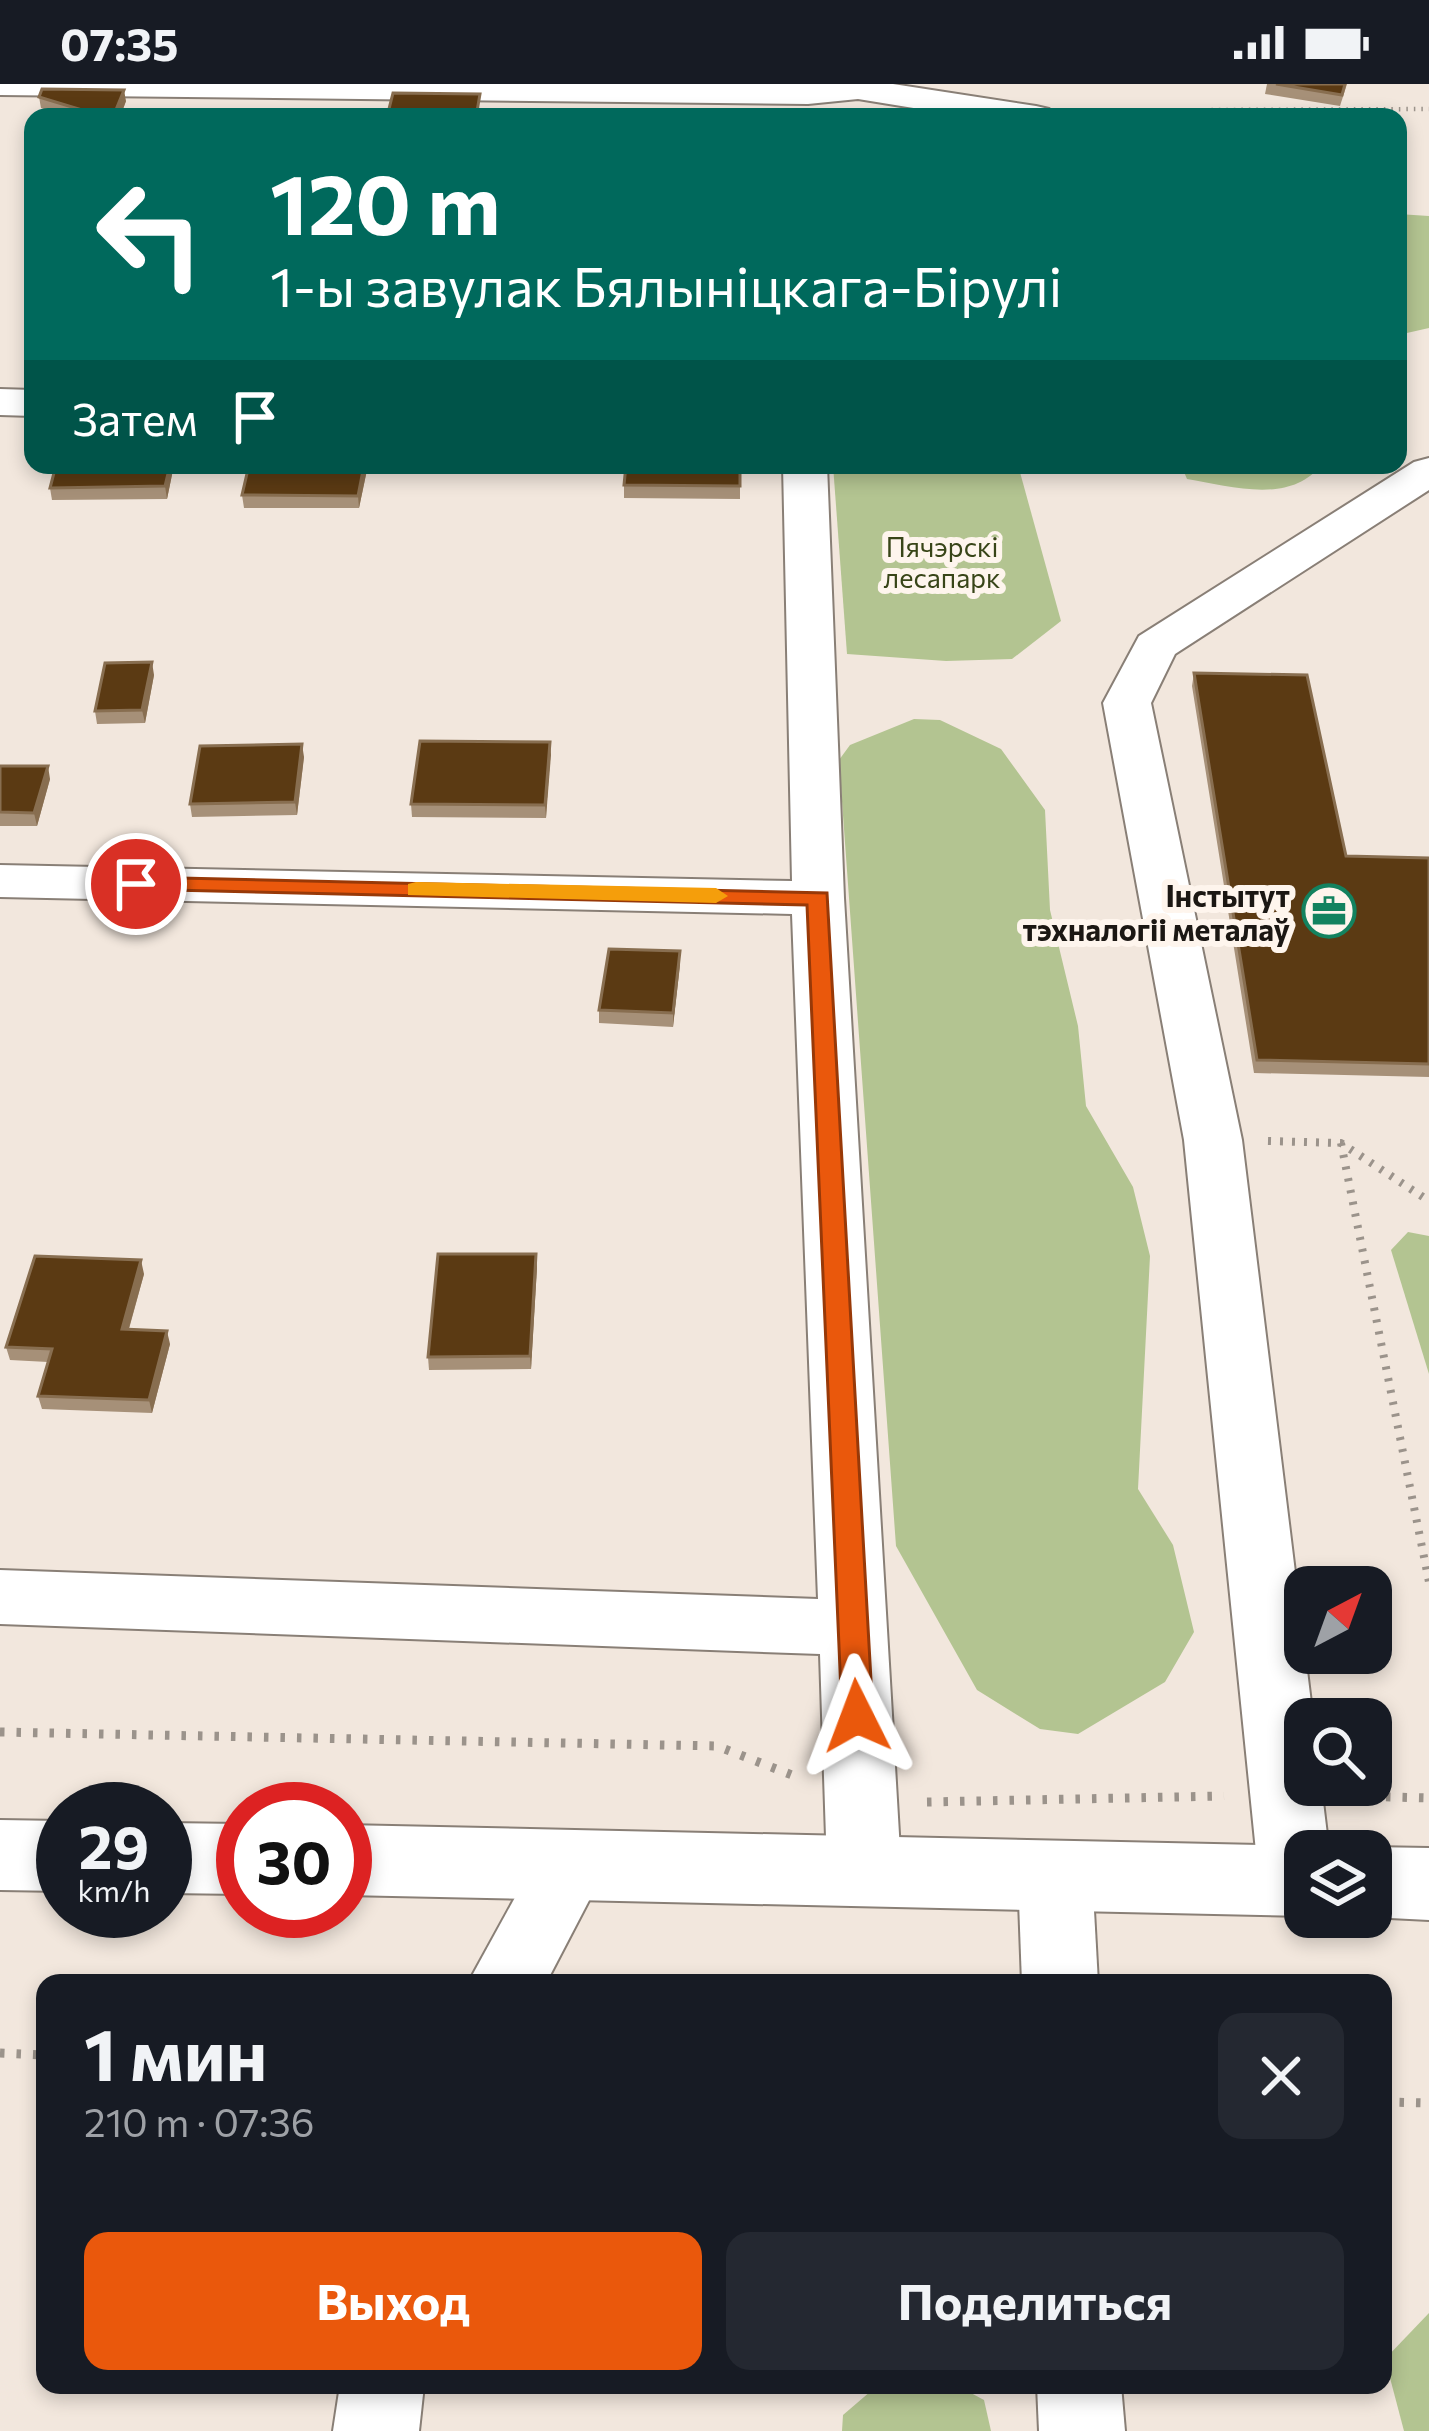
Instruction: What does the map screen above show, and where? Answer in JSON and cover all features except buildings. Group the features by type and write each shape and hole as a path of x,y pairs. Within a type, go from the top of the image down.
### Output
{"main road":[{"path":"372,1860 572,1864 863,1835 1055,1874 1284,1880"},
{"path":"0,1855 36,1856"},
{"path":"1392,1883 1429,1884"}],"street":[{"path":"0,85 808,98 858,89 979,108"},
{"path":"1284,1768 1213,1140 1126,703 1156,646 1429,472"},
{"path":"806,474 818,898 863,1835"},
{"path":"0,881 818,898"},
{"path":"0,1597 854,1628"},
{"path":"511,1974 572,1864"},
{"path":"1055,1874 1060,1974"},
{"path":"376,2431 381,2394"},
{"path":"1080,2394 1082,2431"}],"path":[{"path":"1213,1140 1341,1143 1429,1202"},
{"path":"1341,1143 1429,1582"},
{"path":"0,1732 717,1746 863,1835 1284,1795"},
{"path":"0,2054 36,2055"},
{"path":"1392,2102 1429,2103"}],"green space":[{"path":"1407,215 1429,216 1429,328 1407,333"},
{"name":"Пячэрскі лесапарк","path":"834,474 1020,474 1061,621 1012,659 946,661 847,654"},
{"path":"1185,474 1311,474 1293,485 1258,490 1187,479"},
{"path":"914,719 940,720 1001,749 1045,810 1050,910 1078,1026 1086,1106 1133,1187 1150,1256 1138,1489 1173,1545 1194,1632 1165,1682 1078,1734 1040,1729 977,1690 896,1546 839,760 850,745"},
{"path":"1408,1232 1429,1236 1429,1374 1391,1250"},
{"path":"1429,2313 1429,2431 1404,2431 1392,2386 1392,2352"},
{"path":"868,2394 973,2394 984,2400 991,2431 842,2431 843,2415"}],"slow traffic":[{"path":"416,890 716,896"}],"place":[{"name":"Інстытут тэхналогіі металаў","path":"1329,911"}],"route":[{"path":"136,884 818,898 857,1716"}]}
